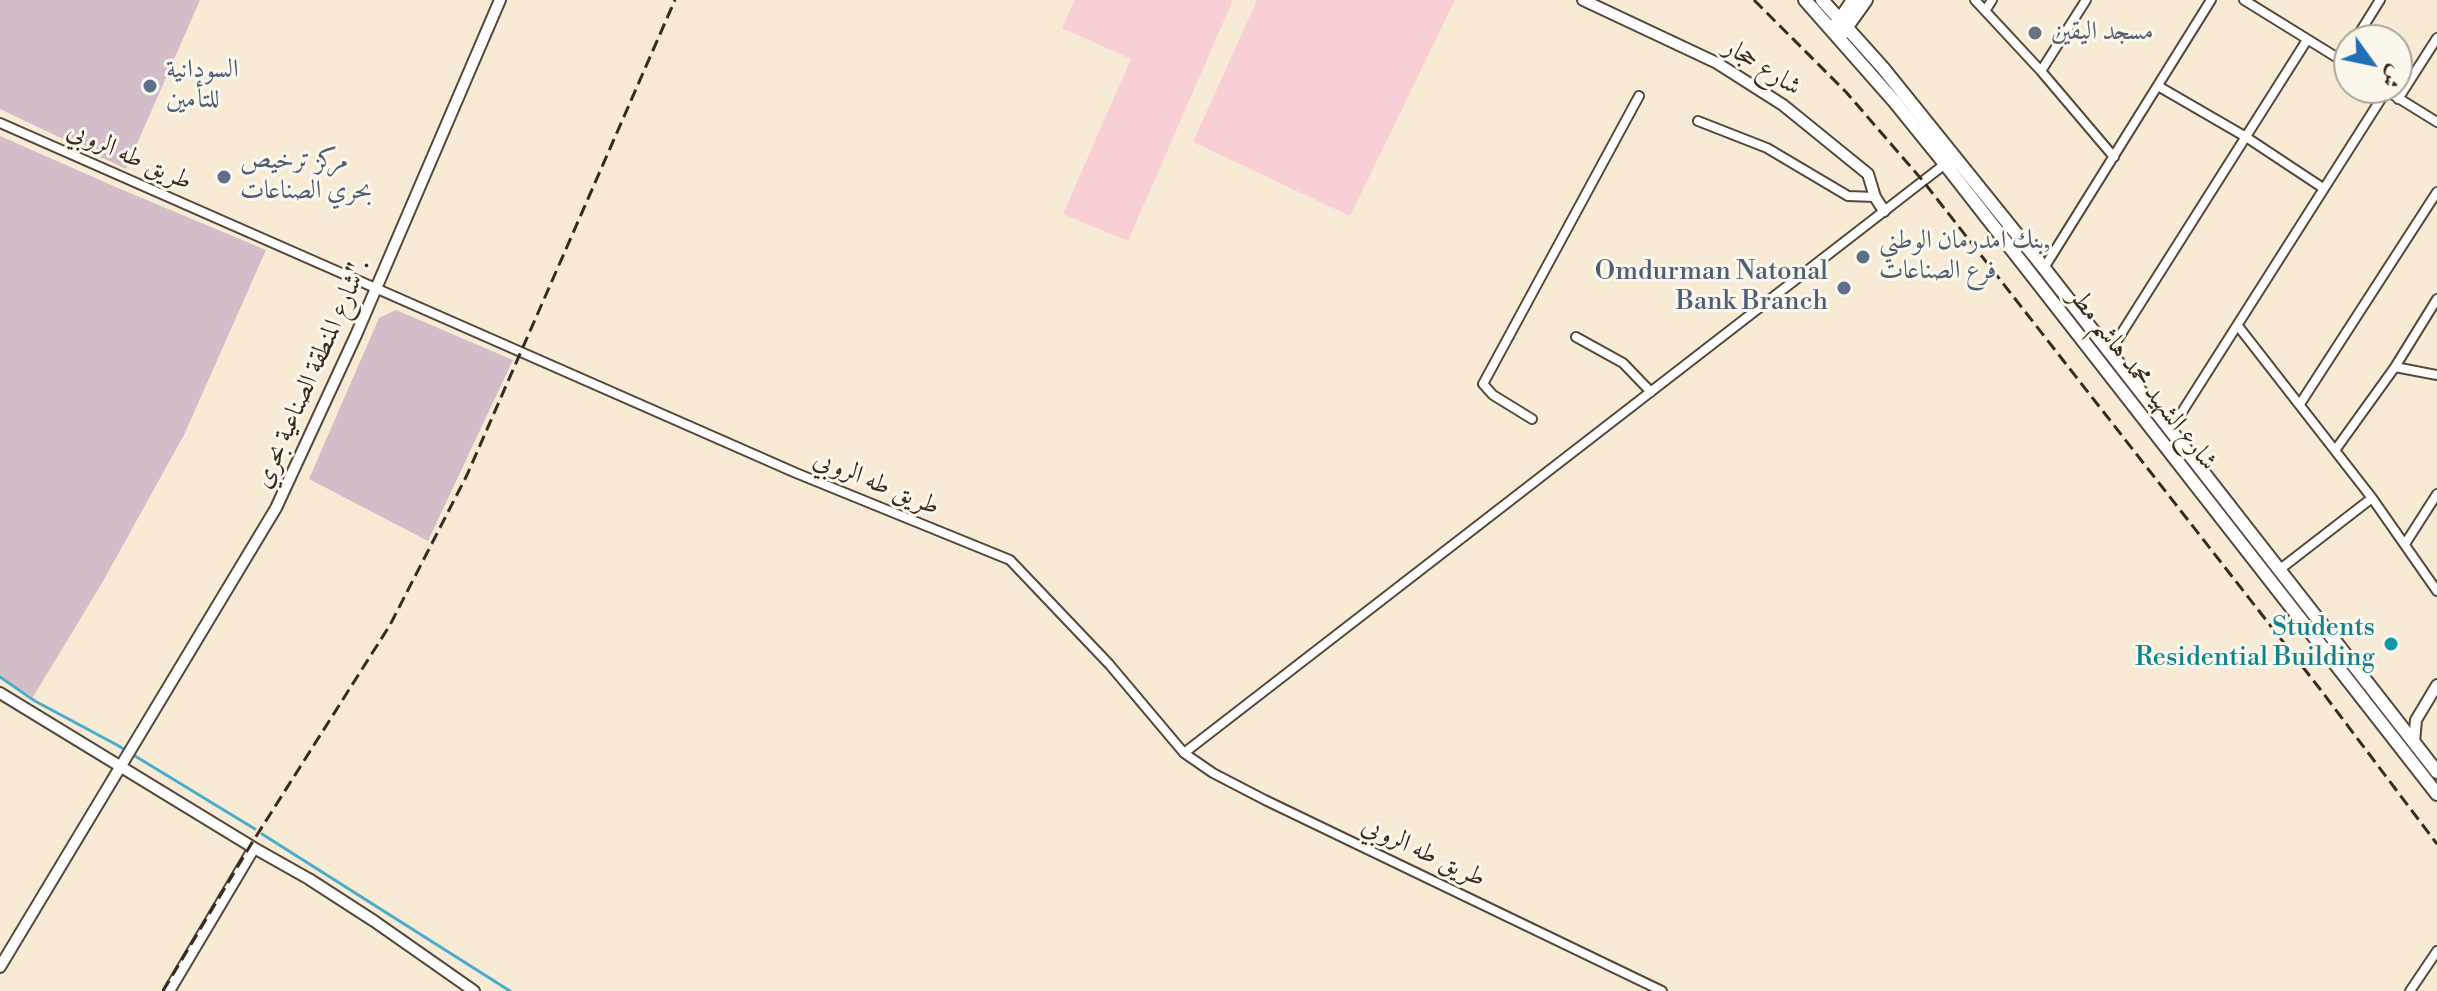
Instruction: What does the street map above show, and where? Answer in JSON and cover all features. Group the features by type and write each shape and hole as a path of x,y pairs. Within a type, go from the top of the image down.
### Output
{"main road":[{"name":"شارع الشهيد محمد هاشم مطر","path":"1805,0 1883,68 2044,268 2437,772"},
{"name":"شارع الشهيد محمد هاشم مطر","path":"1822,0 1839,29 1894,101 2437,794"},
{"path":"1839,29 1853,0"},
{"path":"1839,29 1866,0"},
{"path":"2345,676 2356,667"}],"street":[{"name":"شارع المنطقة الصناعية بحري\".","path":"0,967 270,520 375,289 500,0"},
{"name":"شارع حجار","path":"1583,0 1717,63 1783,105 1868,174 1875,197 1884,211"},
{"path":"1975,0 2114,157"},
{"path":"1985,11 1992,0"},
{"path":"2041,71 2086,0"},
{"path":"2044,268 2211,0"},
{"path":"2244,0 2333,55"},
{"path":"2365,24 2380,0"},
{"path":"2413,76 2437,38"},
{"path":"2109,353 2307,40"},
{"path":"2158,86 2246,137 2323,188"},
{"path":"1532,419 1493,395 1483,384 1639,96"},
{"path":"2166,426 2182,412 2238,326 2375,104"},
{"path":"2406,104 2437,122"},
{"path":"1698,121 1767,148 1848,196 1875,197"},
{"name":"طريق طه الروبي","path":"0,123 796,473 1010,560 1109,664 1184,753 1213,773 1662,991"},
{"path":"1184,753 1945,164"},
{"path":"2300,404 2437,192"},
{"path":"2336,449 2395,367 2437,299"},
{"path":"2238,326 2336,449 2437,591"},
{"path":"1576,337 1623,363 1651,392"},
{"path":"2395,367 2437,375"},
{"path":"2405,544 2437,494"},
{"path":"2279,570 2372,498"},
{"path":"2414,742 2414,723 2437,685"},
{"path":"0,693 309,879 474,991"},
{"path":"169,991 254,848"},
{"path":"2410,991 2437,951"}],"shaded area":[{"path":"0,0 200,0 126,169 0,109"},
{"path":"1075,0 1233,0 1128,241 1063,214 1131,59 1062,28"},
{"path":"1257,0 1455,0 1350,216 1193,142"},
{"path":"0,136 266,250 184,435 102,583 33,697 0,676"},
{"path":"396,310 513,360 428,541 309,479 379,318"}],"waterway":[{"path":"0,677 35,701 117,745 255,829"},
{"path":"262,834 510,991"}],"railway":[{"path":"163,991 250,846 390,625 467,475 675,0"},
{"path":"1754,0 1846,92 1923,181 2320,689 2437,844"}],"place":[{"name":"مسجد اليقين","path":"2035,33"},
{"name":"السودانية للتأمين","path":"150,86"},
{"name":"مركز ترخيص بحري الصناعات","path":"224,177"},
{"name":"بنك امدرمان الوطني, فرع الصناعات","path":"1863,257"},
{"name":"Omdurman Natonal Bank Branch","path":"1844,288"},
{"name":"Students Residential Building","path":"2391,644"}]}
